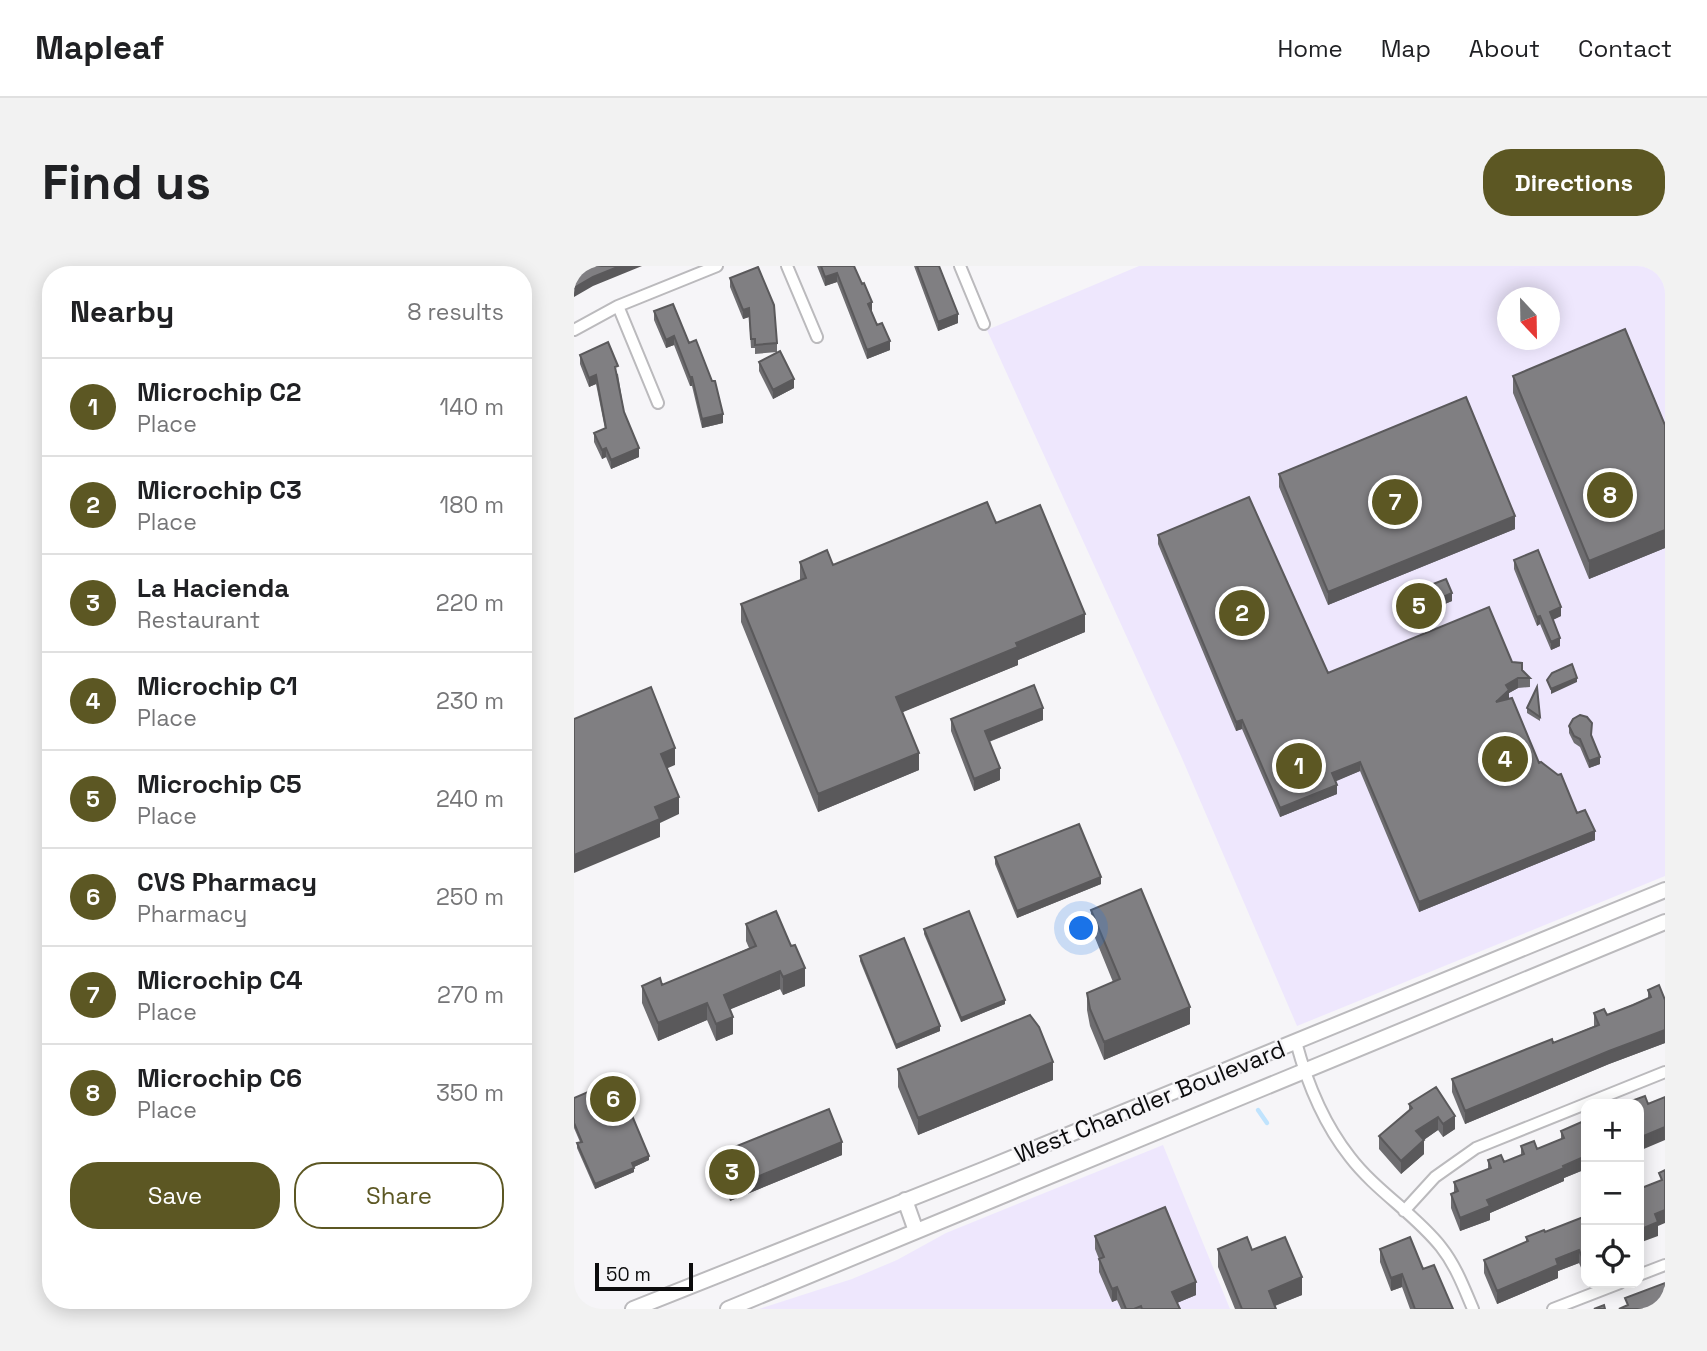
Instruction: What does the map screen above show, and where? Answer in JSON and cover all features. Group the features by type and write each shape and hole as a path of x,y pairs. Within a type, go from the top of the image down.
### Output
{"main road":[{"name":"West Chandler Boulevard","path":"633,1309 1665,890"},
{"name":"West Chandler Boulevard","path":"728,1309 1665,922"},
{"path":"905,1200 916,1231"}],"street":[{"path":"574,330 618,306 717,266"},
{"path":"787,266 817,337"},
{"path":"960,266 984,324"},
{"path":"618,306 658,403"},
{"path":"1296,1042 1304,1071 1324,1115 1351,1159 1441,1247 1460,1278 1473,1309"},
{"path":"1404,1211 1435,1177 1476,1148 1665,1072"},
{"path":"1644,1273 1665,1265"},
{"path":"1553,1309 1607,1288"}],"shaded area":[{"path":"1139,266 1665,266 1665,876 1297,1026 1181,756 987,330"},
{"path":"1163,1145 1230,1309 759,1309 852,1279 897,1260 946,1233"}],"building":[{"path":"574,266 620,266 574,288"},
{"path":"821,266 854,266 872,302 868,304 877,325 882,323 890,341 867,350 837,273 825,277"},
{"path":"917,266 939,266 958,314 938,322"},
{"path":"758,267 774,305 777,343 755,345 755,339 751,339 749,308 743,310 730,278"},
{"path":"673,304 689,343 696,340 712,381 715,381 723,414 702,419 692,377 674,336 666,340 654,311"},
{"path":"1625,329 1665,425 1665,530 1589,561 1513,376"},
{"path":"608,342 618,366 615,367 624,412 639,448 611,460 606,448 602,450 594,433 606,428 596,375 589,378 580,355"},
{"path":"780,351 794,379 773,390 759,362"},
{"path":"1466,397 1515,516 1328,592 1279,474"},
{"path":"1249,497 1328,673 1489,607 1512,662 1522,663 1522,670 1530,678 1518,678 1506,685 1509,690 1496,702 1512,698 1539,763 1558,775 1561,774 1577,813 1585,810 1595,831 1419,902 1360,762 1332,773 1337,785 1280,808 1242,720 1236,722 1158,535"},
{"path":"987,502 996,523 1040,505 1085,614 1016,643 1018,647 896,697 919,753 818,794 741,604 806,578 800,562 827,550 833,565"},
{"path":"1538,550 1561,607 1550,612 1560,638 1551,642 1540,616 1537,617 1514,560"},
{"path":"1446,579 1452,593 1411,614 1403,593 1426,583 1428,586"},
{"path":"1572,664 1577,678 1551,689 1547,680 1552,673"},
{"path":"1034,685 1043,708 985,731 1000,768 974,779 951,719"},
{"path":"651,687 675,748 661,754 679,797 655,807 660,819 574,855 574,719"},
{"path":"1537,687 1540,717 1527,708"},
{"path":"1580,715 1587,717 1592,723 1591,735 1600,757 1589,761 1580,739 1574,736 1569,726 1573,719"},
{"path":"1079,824 1101,877 1017,911 995,857"},
{"path":"1141,889 1190,1007 1104,1042 1090,1009 1087,993 1120,979 1091,910"},
{"path":"776,911 791,946 795,945 805,968 783,977 780,971 724,995 733,1017 716,1024 707,1003 658,1023 642,986 660,978 662,985 756,946 746,924"},
{"path":"969,911 1005,1000 961,1018 924,929"},
{"path":"904,938 940,1026 896,1045 860,956"},
{"path":"1659,985 1665,1000 1665,1030 1465,1111 1452,1079 1552,1039 1553,1043 1599,1025 1594,1013 1604,1009 1607,1015 1633,1005 1651,997 1648,990"},
{"path":"1030,1015 1039,1027 1053,1062 918,1118 898,1069"},
{"path":"611,1082 620,1087 649,1156 632,1163 634,1168 595,1184 577,1143 582,1142 574,1123 574,1098"},
{"path":"1436,1087 1455,1116 1443,1124 1438,1117 1416,1131 1424,1140 1401,1161 1379,1136 1412,1108 1409,1104"},
{"path":"1645,1096 1648,1104 1665,1097 1665,1127 1644,1136 1644,1099 1637,1099"},
{"path":"829,1109 842,1142 730,1188 717,1154"},
{"path":"1581,1122 1581,1158 1487,1200 1490,1206 1460,1218 1451,1194 1458,1191 1454,1182 1491,1168 1488,1160 1501,1155 1504,1162 1524,1154 1521,1146 1534,1141 1537,1149 1564,1138 1561,1131"},
{"path":"1665,1170 1665,1210 1655,1214 1658,1222 1644,1228 1644,1187 1662,1180 1659,1173"},
{"path":"1165,1207 1196,1282 1172,1292 1180,1309 1142,1309 1141,1306 1126,1309 1117,1287 1112,1289 1099,1259 1104,1257 1095,1236"},
{"path":"1581,1218 1581,1255 1579,1250 1556,1259 1558,1265 1497,1291 1484,1260 1528,1241 1526,1237 1544,1230 1545,1232"},
{"path":"1247,1237 1252,1250 1285,1237 1302,1277 1269,1291 1276,1309 1242,1309 1218,1249"},
{"path":"1410,1237 1423,1269 1434,1265 1453,1309 1415,1309 1402,1274 1391,1278 1380,1249"},
{"path":"1665,1283 1665,1309 1619,1309 1628,1305 1625,1298"}],"waterway":[{"path":"1258,1110 1267,1123"}],"place":[{"name":"Microchip C6","path":"1610,495"},
{"name":"Microchip C4","path":"1395,502"},
{"name":"Microchip C5","path":"1419,606"},
{"name":"Microchip C3","path":"1242,613"},
{"name":"Microchip C1","path":"1505,759"},
{"name":"Microchip C2","path":"1299,766"},
{"name":"CVS Pharmacy","path":"613,1099"},
{"name":"La Hacienda","path":"732,1172"}]}
